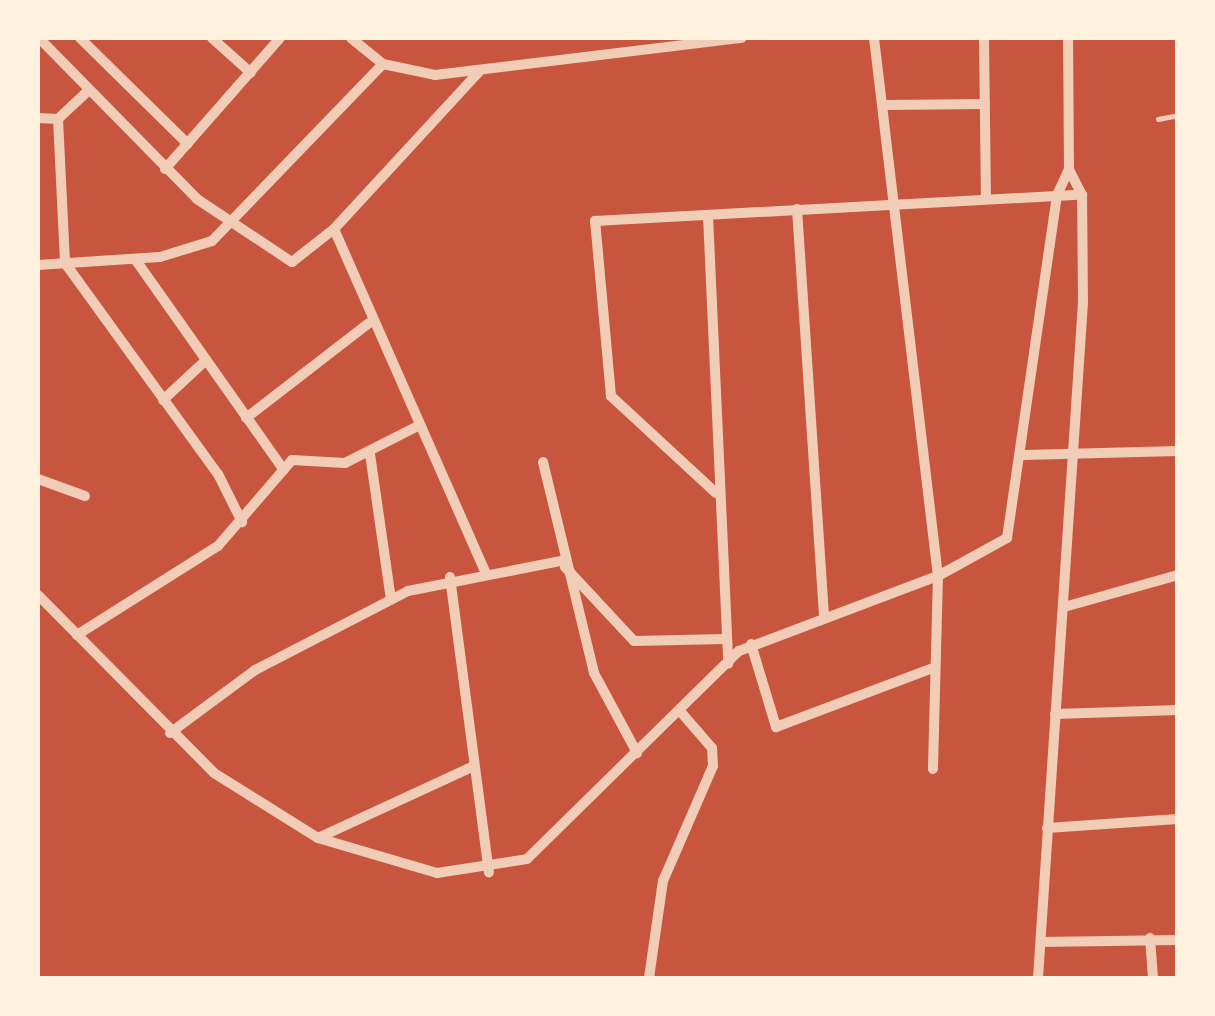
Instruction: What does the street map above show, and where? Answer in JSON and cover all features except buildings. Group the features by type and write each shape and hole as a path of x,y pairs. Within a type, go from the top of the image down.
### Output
{"street":[{"path":"39,38 165,169 230,224 292,262 334,229 479,72"},
{"path":"80,38 188,144"},
{"path":"212,38 251,73"},
{"path":"165,169 280,38"},
{"path":"351,38 383,64 421,74 479,72 742,38"},
{"path":"874,38 899,202 938,576 933,668 934,769"},
{"path":"984,38 986,199"},
{"path":"38,595 170,734 264,809 318,838 437,874 489,872 539,850 751,644 938,576 1007,538 1024,455 1057,195 1068,169 1068,38"},
{"path":"38,265 192,251 230,224 383,64"},
{"path":"38,118 58,119 89,90"},
{"path":"885,105 985,104"},
{"path":"58,119 65,263 163,400 242,522"},
{"path":"1038,978 1075,459 1082,195 1068,169"},
{"path":"716,492 610,396 595,221 1082,195"},
{"path":"797,209 824,617"},
{"path":"708,216 716,492 728,664"},
{"path":"334,229 369,324 486,573"},
{"path":"135,258 284,470"},
{"path":"246,418 369,324"},
{"path":"163,400 206,360"},
{"path":"77,635 242,522 295,458 337,465 370,454 418,426"},
{"path":"1024,455 1075,459 1178,451"},
{"path":"370,454 391,599"},
{"path":"543,462 561,561 602,695 638,753"},
{"path":"38,479 85,496"},
{"path":"561,561 634,641 725,639"},
{"path":"170,734 254,670 391,599 450,577 561,561"},
{"path":"1064,607 1178,575"},
{"path":"450,577 489,872"},
{"path":"751,644 776,727 933,668"},
{"path":"1055,714 1178,710"},
{"path":"649,978 663,880 713,766 712,748 680,711"},
{"path":"318,838 474,766"},
{"path":"1047,828 1178,819"},
{"path":"1150,938 1154,978"},
{"path":"1041,942 1178,940"}],"lane":[{"path":"1158,119 1178,115"}]}
